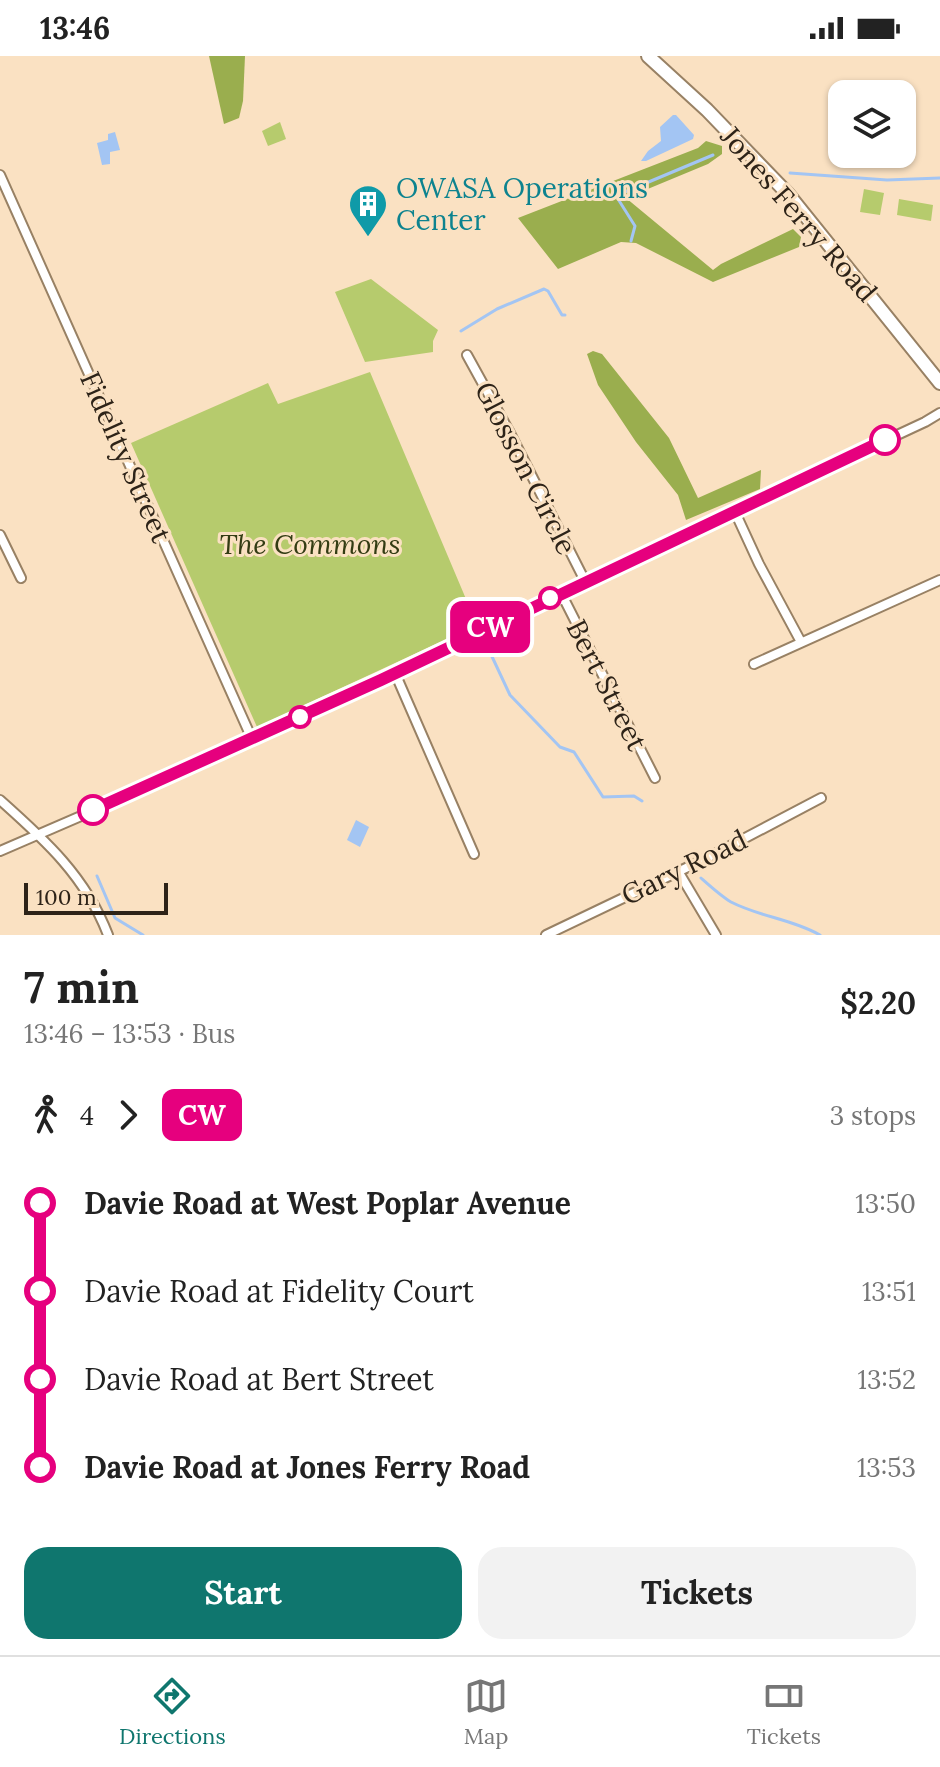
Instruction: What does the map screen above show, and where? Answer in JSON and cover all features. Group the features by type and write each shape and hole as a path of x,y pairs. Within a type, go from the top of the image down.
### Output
{"main road":[{"name":"Jones Ferry Road","path":"648,56 707,110 788,194 940,383"}],"street":[{"name":"Fidelity Street","path":"0,175 252,739"},
{"name":"Glosson Circle","path":"467,355 585,581"},
{"path":"0,851 395,673 940,413"},
{"path":"735,512 801,642"},
{"path":"0,535 21,578"},
{"path":"754,664 940,580"},
{"name":"Bert Street","path":"561,593 655,778"},
{"path":"395,673 474,854"},
{"name":"Gary Road","path":"546,935 821,798"},
{"path":"0,800 38,834 80,880 108,935"},
{"path":"678,871 716,935"}],"green space":[{"path":"209,56 245,56 239,118 224,124"},
{"path":"280,122 286,139 268,146 262,131"},
{"path":"706,141 722,146 722,154 708,164 626,198 713,270 793,229 801,237 799,247 713,282 636,243 621,242 558,269 518,218 698,148"},
{"path":"864,189 884,193 880,215 860,212"},
{"path":"899,199 933,205 931,221 897,215"},
{"path":"371,279 438,330 433,341 433,352 365,362 335,292"},
{"path":"593,351 602,354 669,438 698,498 761,470 760,489 686,520 678,495 636,442 598,385 587,354"},
{"name":"The Commons","path":"370,372 477,625 257,727 131,443 268,383 278,404"}],"water":[{"path":"673,115 694,135 693,139 641,161 661,141 660,127"},
{"path":"115,132 120,150 110,152 110,164 102,165 97,143 108,140 108,134"},
{"path":"356,820 369,827 360,847 347,840"}],"waterway":[{"path":"631,241 635,226 618,199 620,194 713,155"},
{"path":"790,173 887,180 940,178"},
{"path":"461,331 497,309 544,289 565,315"},
{"path":"489,635 488,648 510,695 560,747 574,752 603,797 634,796 642,801"},
{"path":"97,876 115,918 143,935"},
{"path":"701,878 731,902 820,935"}],"bus line":[{"name":"CW","path":"93,810 381,680 885,440"}],"place":[{"name":"OWASA Operations Center","path":"368,238"}]}
